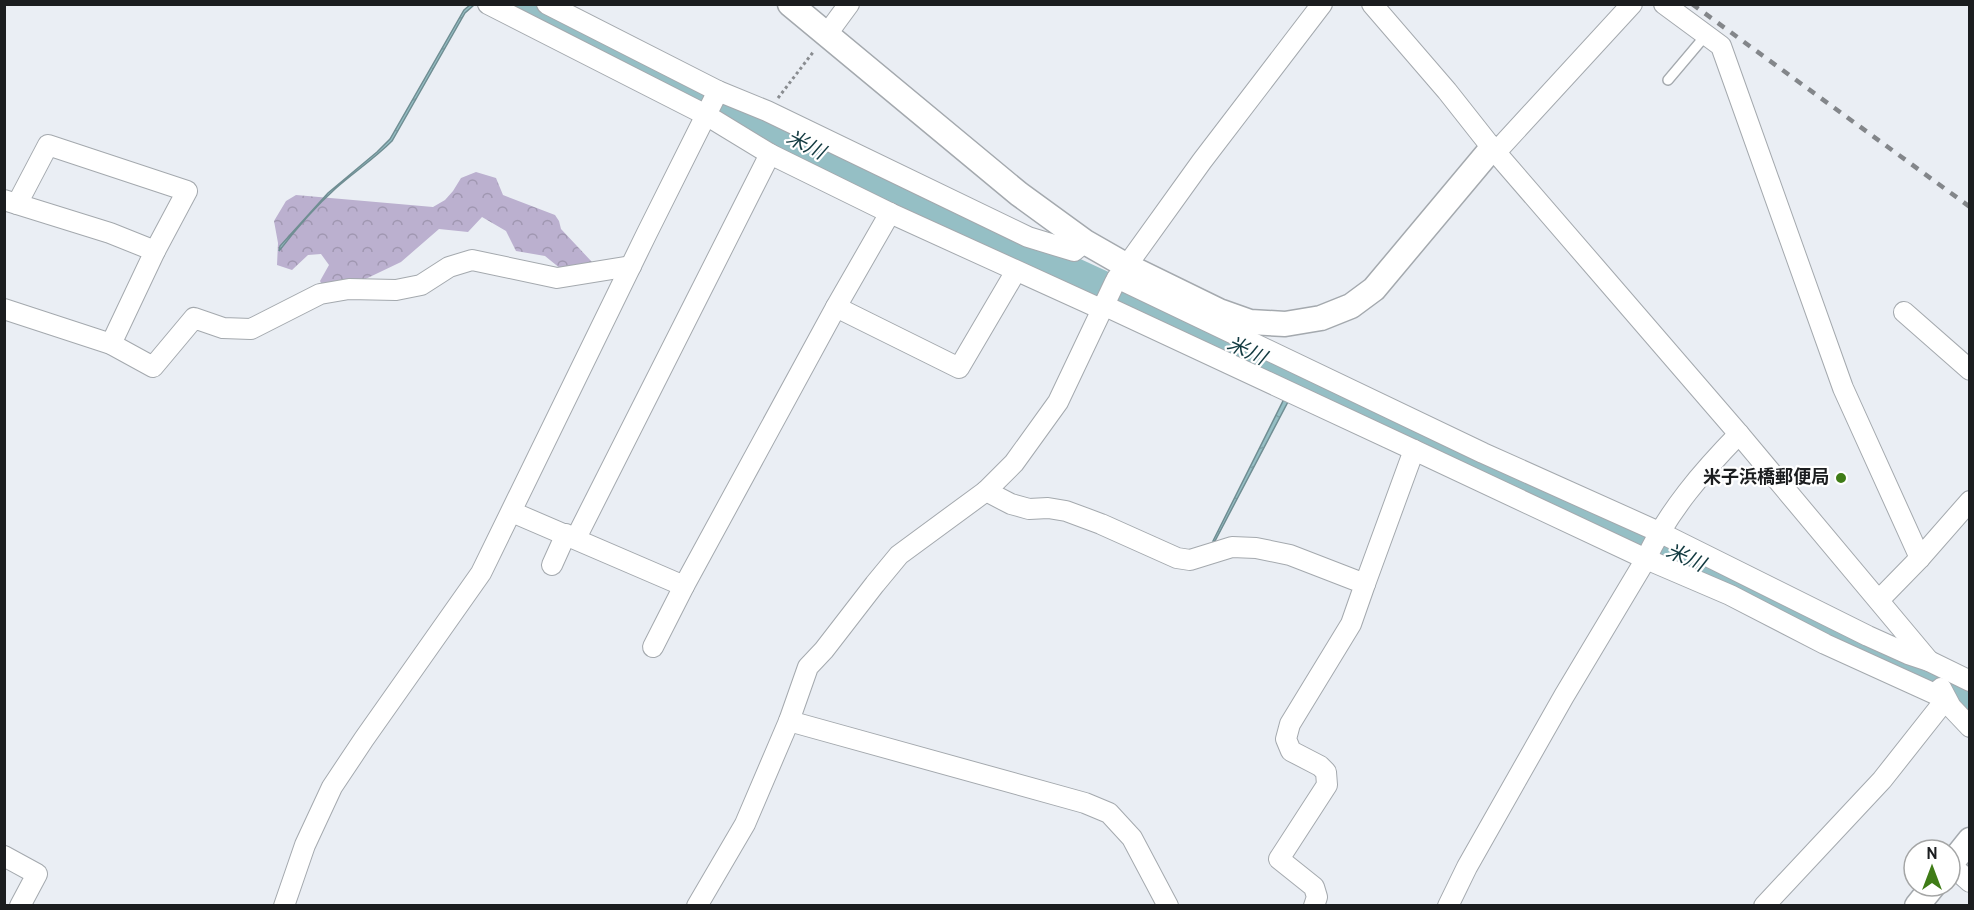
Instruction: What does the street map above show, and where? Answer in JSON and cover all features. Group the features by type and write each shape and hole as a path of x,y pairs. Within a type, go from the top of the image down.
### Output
{"street":[{"path":"488,4 706,115 770,154 890,213 1017,271 1103,305 1647,557 1825,644 1945,696"},
{"path":"547,4 718,91 767,111 1028,237 1074,251 1085,242"},
{"path":"790,4 1019,195 1085,242 1120,275 1483,453 1658,534 1868,636 1970,681"},
{"path":"827,34 849,4"},
{"path":"697,906 745,824 789,722 808,667 899,555 986,490 1014,463 1058,402 1103,305 1120,275 1202,160 1322,4"},
{"path":"1372,4 1879,600 1930,663 1951,707 1970,727"},
{"path":"1120,275 1250,322 1285,324 1321,318 1351,306 1374,289 1494,150 1632,4"},
{"path":"1664,4 1721,46 1843,388 1920,558"},
{"path":"284,906 305,845 332,787 363,739 481,573 718,91"},
{"path":"111,344 155,251 187,191 48,145 11,202 110,233 155,251"},
{"path":"552,565 571,536 770,154"},
{"path":"653,647 684,586 890,213"},
{"path":"4,309 111,344 153,367 194,318 223,328 251,329 320,294 349,289 396,290 421,285 449,267 472,260 557,278 631,266"},
{"path":"837,307 959,368 1017,271"},
{"path":"1904,312 1970,370"},
{"path":"1448,906 1467,867 1647,557 1658,534 1711,463 1739,434"},
{"path":"1314,906 1317,897 1314,887 1279,859 1327,785 1326,772 1320,766 1291,751 1286,739 1290,724 1351,624 1414,450"},
{"path":"986,490 1011,504 1029,509 1048,508 1066,511 1176,558 1190,560 1232,547 1256,548 1290,555 1365,584"},
{"path":"1879,600 1970,501"},
{"path":"512,512 684,586"},
{"path":"1764,906 1882,780 1945,696"},
{"path":"789,722 1085,802 1108,813 1132,838 1168,906"},
{"path":"4,856 37,874 20,906"}],"lane":[{"path":"1668,80 1706,35"}],"path":[{"path":"767,111 827,34"}],"green space":[{"path":"476,172 496,178 503,195 555,215 561,229 592,262 561,269 545,256 516,251 506,231 482,217 468,232 439,229 401,262 355,284 323,287 320,281 329,265 321,254 308,255 292,270 277,265 278,243 274,221 286,201 296,195 433,207 445,200 461,178"}],"water":[{"path":"474,5 465,13 392,141 328,196 279,251 280,246 328,193 390,139 464,10"},
{"path":"1286,395 1290,398 1213,541"}],"waterway":[{"name":"米川","path":"522,4 759,125 875,181 1301,377 1463,459 1711,571 1970,698"}],"railway":[{"path":"1692,4 1970,207"}],"place":[{"name":"米子浜橋郵便局","path":"1841,478"}]}
